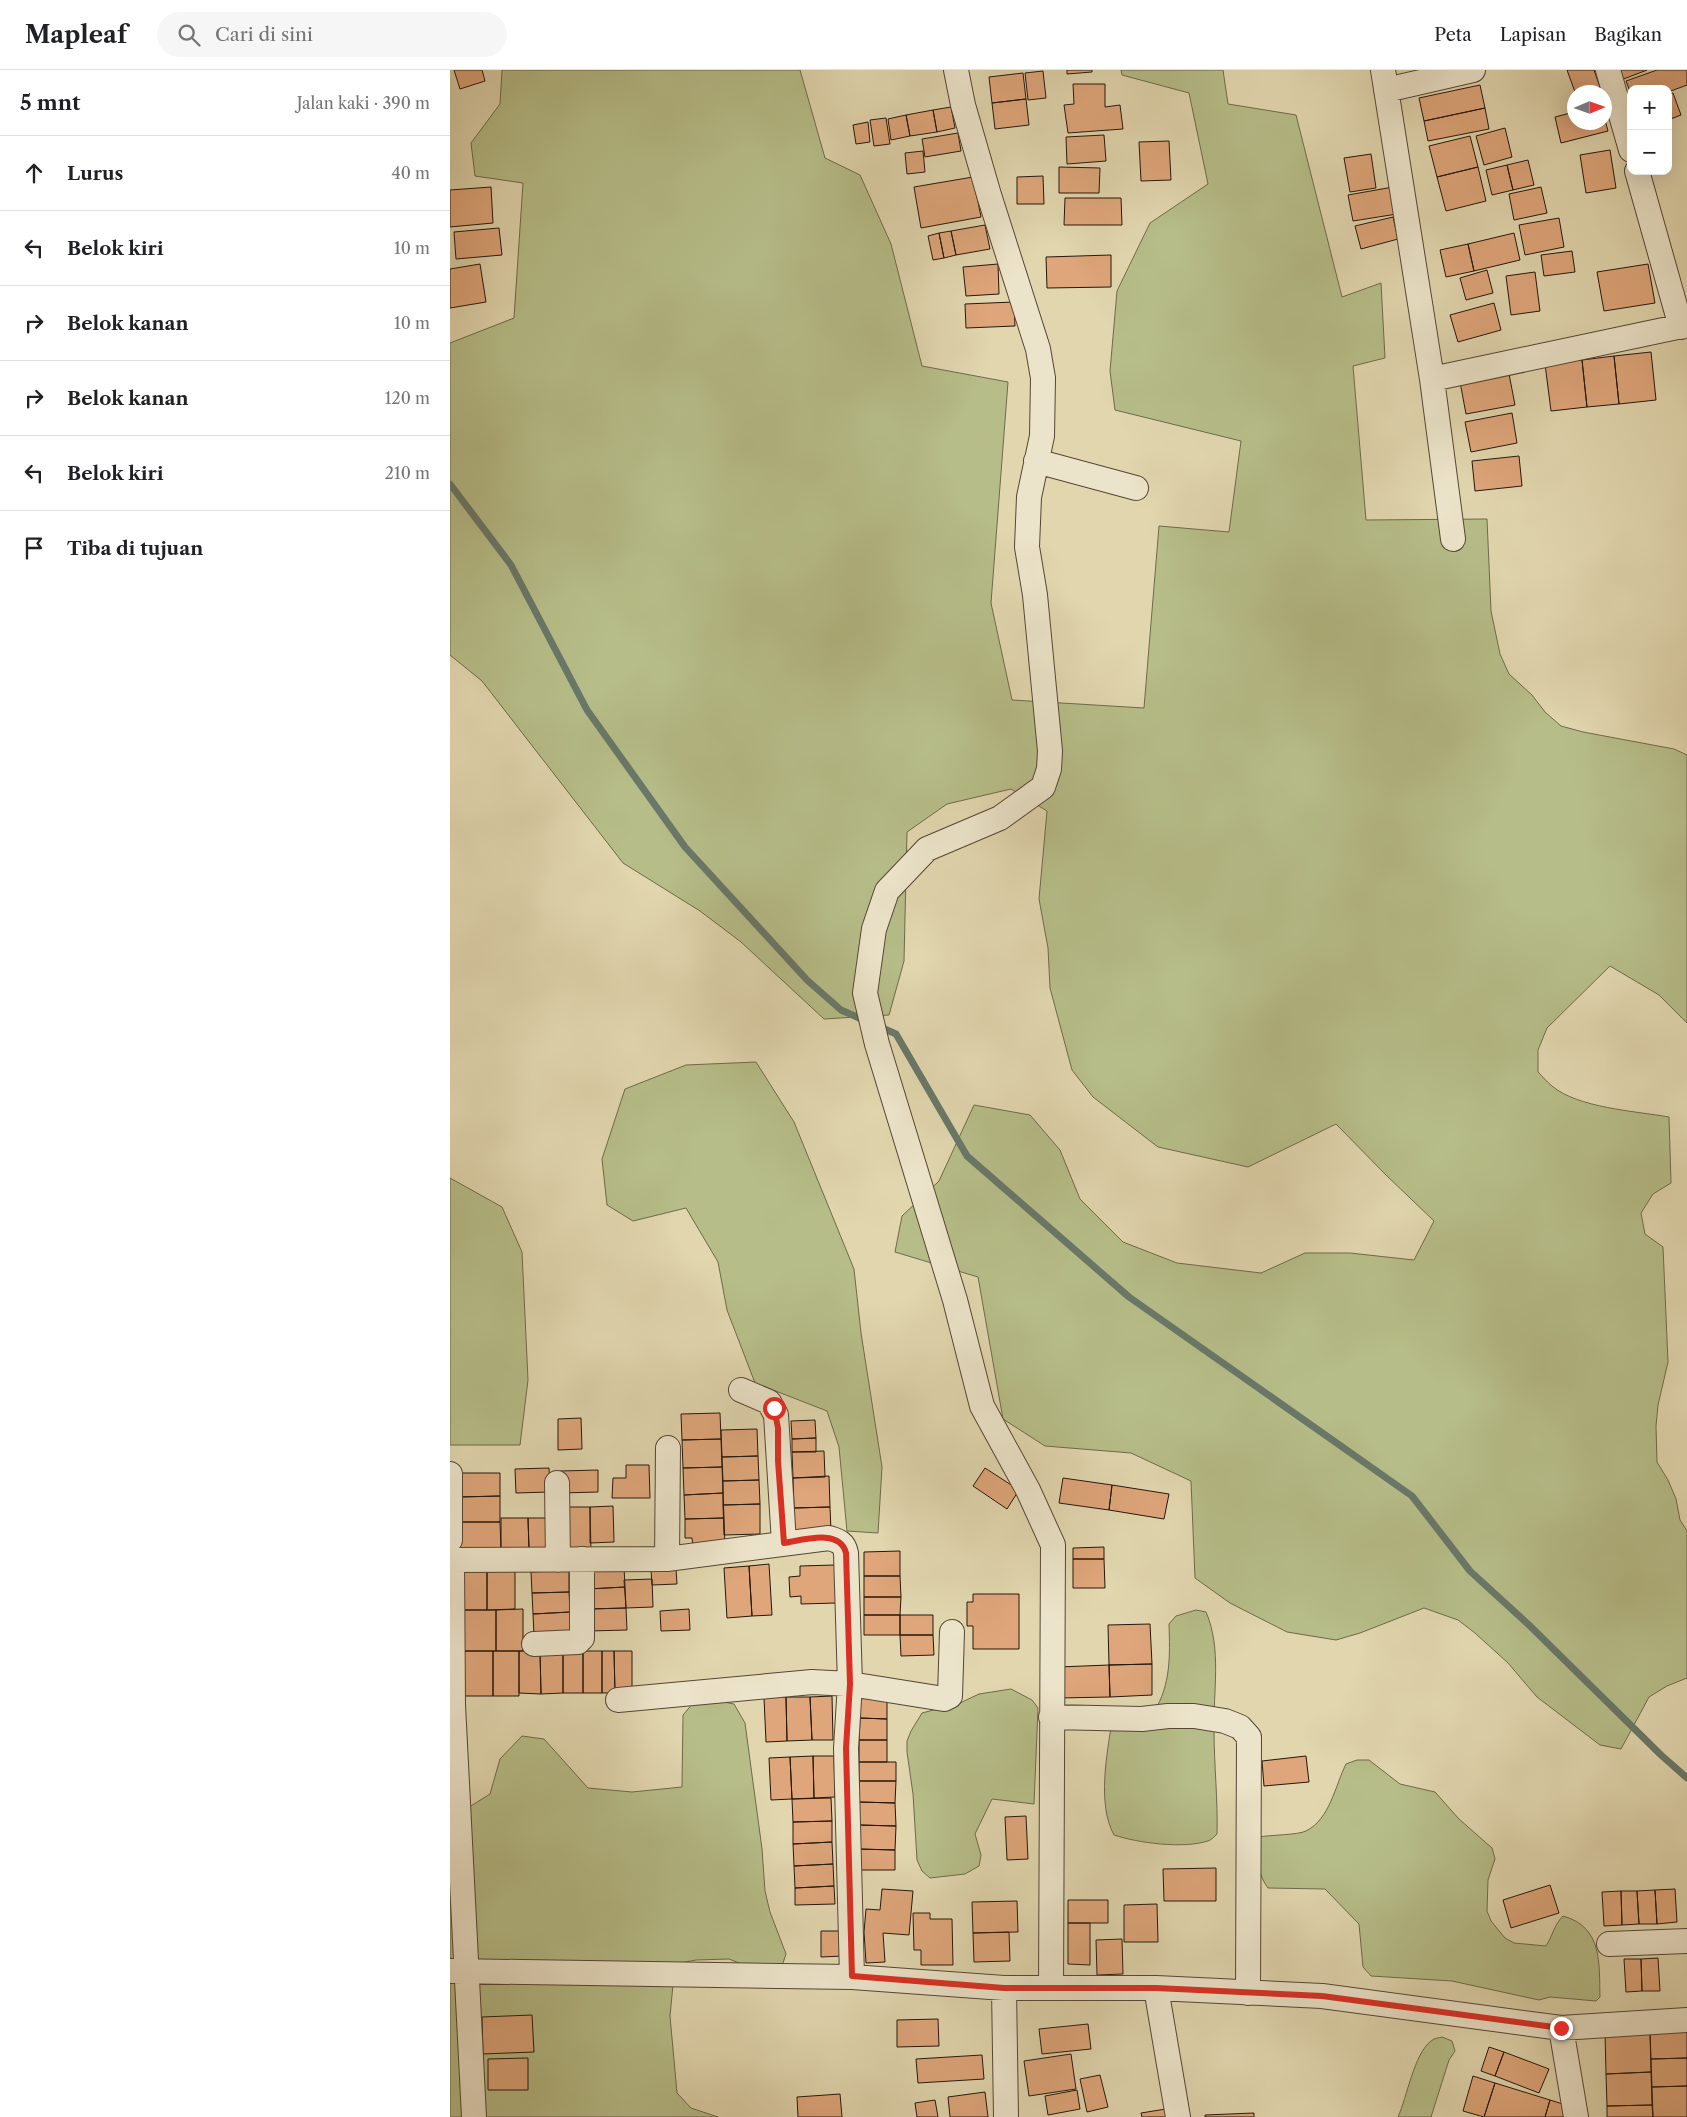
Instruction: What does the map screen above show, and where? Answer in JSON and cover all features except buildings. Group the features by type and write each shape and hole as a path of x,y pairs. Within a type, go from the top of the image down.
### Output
{"street":[{"path":"956,70 963,105 989,195 1038,349 1043,378 1042,436 1029,497 1027,547 1037,614 1050,751 1049,769 1043,786 1000,818 927,849 887,891 874,929 864,993 877,1044 955,1300 982,1406 1028,1490 1053,1544 1051,1987"},
{"path":"1453,539 1432,379 1385,80 1473,70"},
{"path":"1608,70 1627,136"},
{"path":"1432,379 1684,326 1638,175"},
{"path":"1036,462 1136,488"},
{"path":"741,1390 769,1402 776,1415 784,1543"},
{"path":"668,1448 668,1559"},
{"path":"450,1474 451,1660 459,1972 474,2117"},
{"path":"557,1483 558,1560"},
{"path":"451,1547 558,1560 668,1559 830,1538 838,1540 845,1546 850,1684 846,1748 852,1976"},
{"path":"534,1644 578,1642 582,1638 582,1559"},
{"path":"618,1700 812,1682 850,1684 944,1699 948,1698 952,1632"},
{"path":"1051,1717 1142,1719 1194,1716 1240,1727 1249,1737 1248,1993"},
{"path":"1609,1944 1687,1941"},
{"path":"459,1972 852,1976 1004,1988 1156,1988 1322,1996 1561,2028 1687,2020"},
{"path":"1004,1988 1006,2117"},
{"path":"1156,1988 1178,2117"},
{"path":"1561,2028 1576,2117"}],"green space":[{"path":"502,70 800,70 825,158 860,175 891,244 922,366 1008,382 991,603 1012,700 1144,708 1159,526 1229,532 1241,441 1115,410 1110,371 1117,291 1150,223 1208,184 1189,93 1122,75 1121,70 1223,70 1228,104 1296,115 1342,297 1381,283 1385,358 1353,366 1366,520 1487,519 1491,611 1500,654 1509,674 1561,726 1674,749 1687,755 1687,1023 1659,995 1610,966 1547,1028 1538,1050 1538,1072 1563,1093 1607,1108 1669,1117 1671,1183 1653,1194 1641,1213 1645,1234 1663,1247 1668,1362 1658,1405 1656,1426 1657,1462 1668,1480 1676,1499 1680,1520 1687,1531 1687,1678 1667,1686 1649,1697 1621,1749 1600,1745 1537,1697 1508,1663 1458,1620 1424,1608 1360,1633 1336,1640 1287,1632 1230,1603 1195,1578 1191,1481 1131,1453 1045,1446 1003,1419 978,1277 895,1252 902,1216 939,1181 974,1105 1030,1115 1060,1150 1080,1199 1123,1242 1177,1263 1261,1273 1305,1253 1350,1253 1414,1260 1434,1221 1336,1124 1248,1167 1158,1147 1093,1097 1072,1070 1050,988 1048,948 1039,899 1047,811 1011,789 947,804 907,832 904,961 889,1015 824,1019 741,942 700,911 623,863 482,681 450,655 450,343 514,318 523,183 475,176 471,143 500,104"},
{"path":"756,1062 794,1122 854,1269 861,1333 882,1467 878,1533 847,1531 839,1447 827,1411 755,1383 727,1310 718,1262 686,1208 633,1221 607,1205 602,1159 625,1089 686,1065"},
{"path":"450,1178 502,1207 522,1252 528,1380 520,1445 450,1445"},
{"path":"1196,1610 1206,1612 1214,1641 1216,1671 1214,1730 1217,1834 1208,1841 1186,1845 1148,1843 1114,1835 1109,1823 1105,1794 1106,1763 1112,1721 1154,1712 1164,1691 1168,1670 1169,1624 1176,1616"},
{"path":"1011,1689 1032,1700 1038,1708 1034,1804 992,1799 975,1834 981,1855 979,1866 965,1874 930,1878 922,1871 917,1860 913,1794 907,1752 907,1741 911,1731 922,1713 960,1703 979,1694"},
{"path":"714,1700 734,1704 745,1723 762,1849 765,1891 770,1912 786,1954 782,1966 749,1967 729,1959 696,1960 675,1964 670,2016 677,2093 691,2108 718,2117 450,2117 450,1819 490,1794 500,1759 522,1736 544,1739 588,1788 632,1792 682,1787 683,1715 694,1702"},
{"path":"1357,1760 1369,1760 1400,1784 1435,1792 1459,1819 1492,1848 1495,1859 1488,1880 1487,1911 1491,1921 1505,1938 1514,1943 1546,1946 1563,1916 1576,1921 1586,1929 1596,1948 1600,1997 1596,2001 1550,1997 1539,2000 1452,1981 1371,1976 1363,1967 1359,1924 1325,1889 1268,1888 1261,1876 1258,1857 1259,1837 1302,1832 1314,1826 1321,1819 1331,1801 1346,1764"},
{"path":"1442,2037 1452,2041 1455,2051 1449,2060 1431,2117 1398,2117 1415,2065 1425,2047 1431,2041"}],"waterway":[{"path":"450,484 511,565 587,710 685,847 807,980 841,1010 866,1021"},
{"path":"878,1026 896,1034 967,1156 1129,1297 1412,1496 1470,1571 1529,1625 1661,1755 1687,1778"}],"route":[{"path":"774,1408 778,1428 778,1461 784,1543 830,1538 838,1540 845,1546 846,1553 850,1684 846,1748 852,1976 1004,1988 1156,1988 1322,1996 1561,2028"}]}
